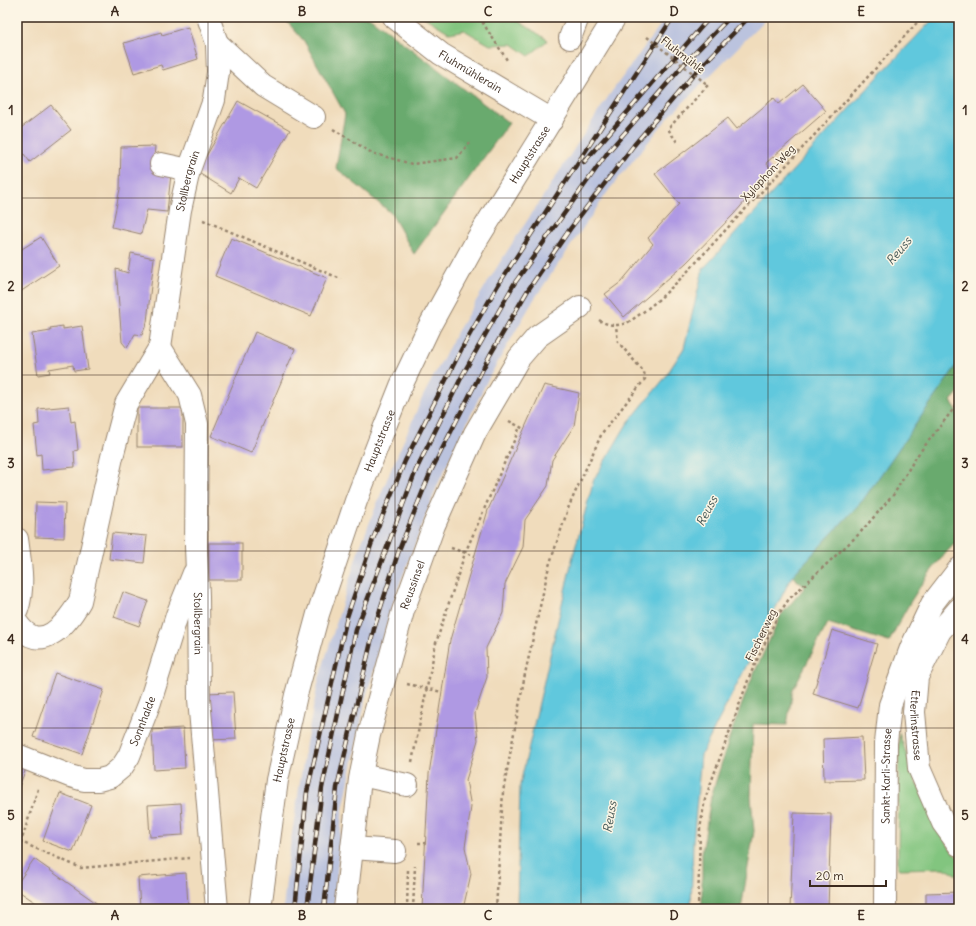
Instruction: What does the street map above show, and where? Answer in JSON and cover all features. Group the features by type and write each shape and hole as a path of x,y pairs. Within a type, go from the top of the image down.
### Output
{"street":[{"name":"Stollbergrain","path":"17,624 23,632 36,638 46,636 69,619 80,601 112,457 126,404 160,347 180,210 189,170 214,100 218,72 217,43 208,17"},
{"name":"Fluhmühlerain","path":"394,17 441,54 552,120"},
{"path":"570,38 578,17"},
{"name":"Hauptstrasse","path":"260,909 277,780 296,694 318,614 356,501 401,386 429,327 478,238 615,17"},
{"path":"217,43 263,86 314,117"},
{"path":"161,164 189,170"},
{"name":"Reussinsel","path":"345,909 361,775 369,734 403,611 434,525 475,433 519,358 537,337 580,307"},
{"name":"Stollbergrain","path":"160,347 190,395 197,424 199,699 217,909"},
{"path":"17,539 20,562 21,594 17,610"},
{"name":"Sonnhalde","path":"17,755 84,780 99,780 110,777 122,767 129,756 150,702 175,621 197,567"},
{"name":"Sankt-Karli-Strasse","path":"885,909 886,743 890,705 911,648 932,604 959,569"},
{"name":"Etterlinstrasse","path":"959,609 940,630 916,677 914,712 919,768 943,823 959,845"},
{"path":"361,775 409,775"},
{"path":"352,848 395,851"}],"path":[{"path":"479,17 507,60"},
{"name":"Xylophon-Weg","path":"496,909 503,792 525,674 549,566 569,506 602,433 645,379 644,372 618,342 616,326 629,322 665,294 825,124 922,17"},
{"name":"Fluhmühle","path":"647,37 708,85 668,129 677,142"},
{"path":"314,117 372,153 412,164 457,158 470,142"},
{"path":"180,210 341,280"},
{"name":"Fischerweg","path":"698,909 700,829 705,799 748,682 778,615 789,599 859,534 894,494 916,457 959,402"},
{"path":"509,422 524,429"},
{"path":"409,775 436,643 466,553 520,427"},
{"path":"453,548 475,556"},
{"path":"415,686 442,692"},
{"path":"46,766 21,842 81,868 170,860"},
{"path":"415,839 415,843 425,843"},
{"path":"395,851 408,865 407,909"},
{"path":"413,909 414,865"}],"shaded area":[{"path":"666,17 768,17 668,118 609,190 533,301 487,381 438,484 396,594 366,697 342,815 334,909 283,909 288,860 306,743 319,679 358,552 384,486 423,396 457,332 502,259 610,94"}],"green space":[{"path":"283,17 369,17 509,123 414,254 391,213 336,168 345,114 304,41"},
{"path":"424,17 516,17 515,19 548,40 529,56 512,44 490,45 464,30 450,33"},
{"path":"959,362 959,392 951,401 959,413 959,539 928,575 889,642 828,623 793,689 787,725 753,724 751,797 754,831 741,909 702,909 702,853 711,797 731,733 751,680 781,615 805,587 792,576 863,500"},
{"path":"899,733 918,786 950,849 959,859 959,876 944,868 898,869"}],"water":[{"name":"Reuss","path":"935,17 959,17 959,362 863,500 792,576 701,755 693,843 691,909 517,909 520,785 573,556 594,479 627,424 664,379 684,348 703,269 877,78"}],"building":[{"path":"188,27 198,59 163,70 161,65 134,73 124,43 161,32 162,35"},
{"path":"803,84 826,111 766,163 772,170 734,214 686,263 624,317 605,294 621,282 653,244 648,238 679,204 655,174 728,118 737,129 774,98 779,104"},
{"path":"238,101 290,130 256,188 239,178 231,193 197,172"},
{"path":"51,105 71,130 30,162 17,145 17,131"},
{"path":"155,146 153,171 171,174 167,212 147,210 141,234 112,227 120,189 121,147"},
{"path":"41,237 59,266 20,292 17,287 17,252"},
{"path":"231,238 327,278 311,316 215,276"},
{"path":"131,253 154,258 147,322 142,335 135,334 127,348 122,342 116,269 128,273"},
{"path":"63,326 63,329 82,326 88,369 74,371 73,365 49,369 50,373 38,375 32,334 51,331 50,328"},
{"path":"255,332 295,349 251,453 211,436"},
{"path":"544,385 579,393 574,426 552,460 548,486 525,520 523,547 505,584 503,613 486,648 487,677 475,713 478,740 466,780 471,807 465,847 471,874 463,909 422,909 429,774 450,640 488,510"},
{"path":"69,406 71,422 75,421 78,450 74,451 75,467 42,470 41,454 37,455 34,425 39,424 38,409"},
{"path":"137,408 183,408 183,447 137,447"},
{"path":"36,502 65,503 64,538 35,537"},
{"path":"112,533 147,536 144,563 109,559"},
{"path":"209,543 242,543 242,580 209,580"},
{"path":"123,592 148,601 139,626 114,617"},
{"path":"832,630 877,644 858,708 813,694"},
{"path":"55,673 104,690 82,754 33,737"},
{"path":"233,692 236,739 208,740 205,693"},
{"path":"183,728 185,768 154,770 152,730"},
{"path":"862,737 864,780 824,781 823,739"},
{"path":"17,762 27,766 17,792"},
{"path":"60,793 91,805 73,852 43,841"},
{"path":"181,803 183,835 150,837 148,805"},
{"path":"794,813 831,814 828,909 790,909"},
{"path":"34,859 105,909 45,909 17,890 17,884"},
{"path":"186,873 188,905 140,908 138,877"},
{"path":"959,892 959,909 926,909 926,893"}],"railway":[{"path":"295,909 307,792 347,617 373,539 405,461 462,348 498,285 673,17"},
{"path":"584,162 710,17"},
{"path":"307,909 322,788 356,630 416,470 463,374 514,284 608,152 686,62 730,17"},
{"path":"324,909 337,788 374,629 399,550 431,471 490,355 528,290 570,229 634,145 695,73 749,17"}]}
